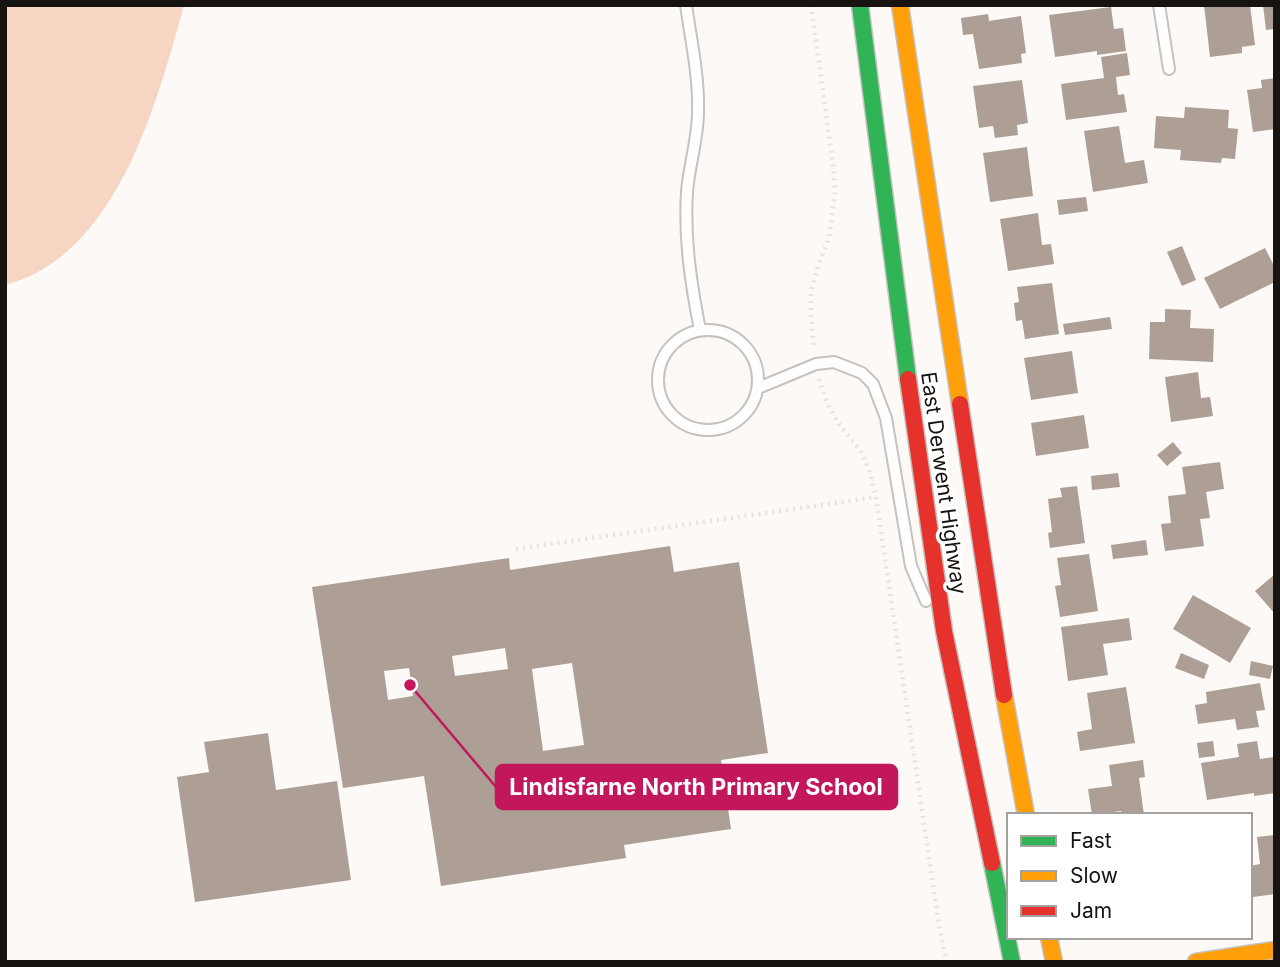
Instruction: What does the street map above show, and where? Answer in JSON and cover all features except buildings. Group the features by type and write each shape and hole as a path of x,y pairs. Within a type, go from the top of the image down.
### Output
{"main road":[{"name":"East Derwent Highway","path":"860,5 943,631 1007,938"},
{"name":"East Derwent Highway","path":"900,5 1012,745 1026,813"},
{"name":"East Derwent Highway","path":"1007,939 1012,962"},
{"path":"1049,939 1054,962"},
{"path":"1196,962 1242,958 1275,950"}],"lane":[{"path":"686,5 698,89 698,114 696,145 687,188 686,217 691,283 701,331"},
{"path":"1159,5 1169,69"},
{"path":"716,330 731,335 744,345 753,357 758,372 758,388 753,404 740,420 718,430 690,427 677,420 660,397 659,368 665,354 674,343 686,335 701,331 716,330"},
{"path":"758,388 816,364 834,362 862,373 873,384 881,401 911,566 919,589 943,631"}],"path":[{"path":"811,5 835,192 829,239 811,292 816,364 828,405 860,450 869,469 876,497 939,926 947,962"},
{"path":"516,550 876,497"}],"shaded area":[{"path":"5,5 184,5 145,129 104,210 76,243 44,269 5,285"}],"traffic: fast":[{"path":"860,5 908,379"},
{"path":"992,863 1007,937"},
{"path":"1007,939 1012,962"}],"traffic: slow":[{"path":"900,5 960,404"},
{"path":"1004,695 1026,813"},
{"path":"1049,939 1054,962"},
{"path":"1196,962 1275,950"}],"traffic: jam":[{"path":"908,379 944,631 992,863"},
{"path":"960,404 1004,695"}],"place":[{"name":"Lindisfarne North Primary School","path":"410,685"}]}
